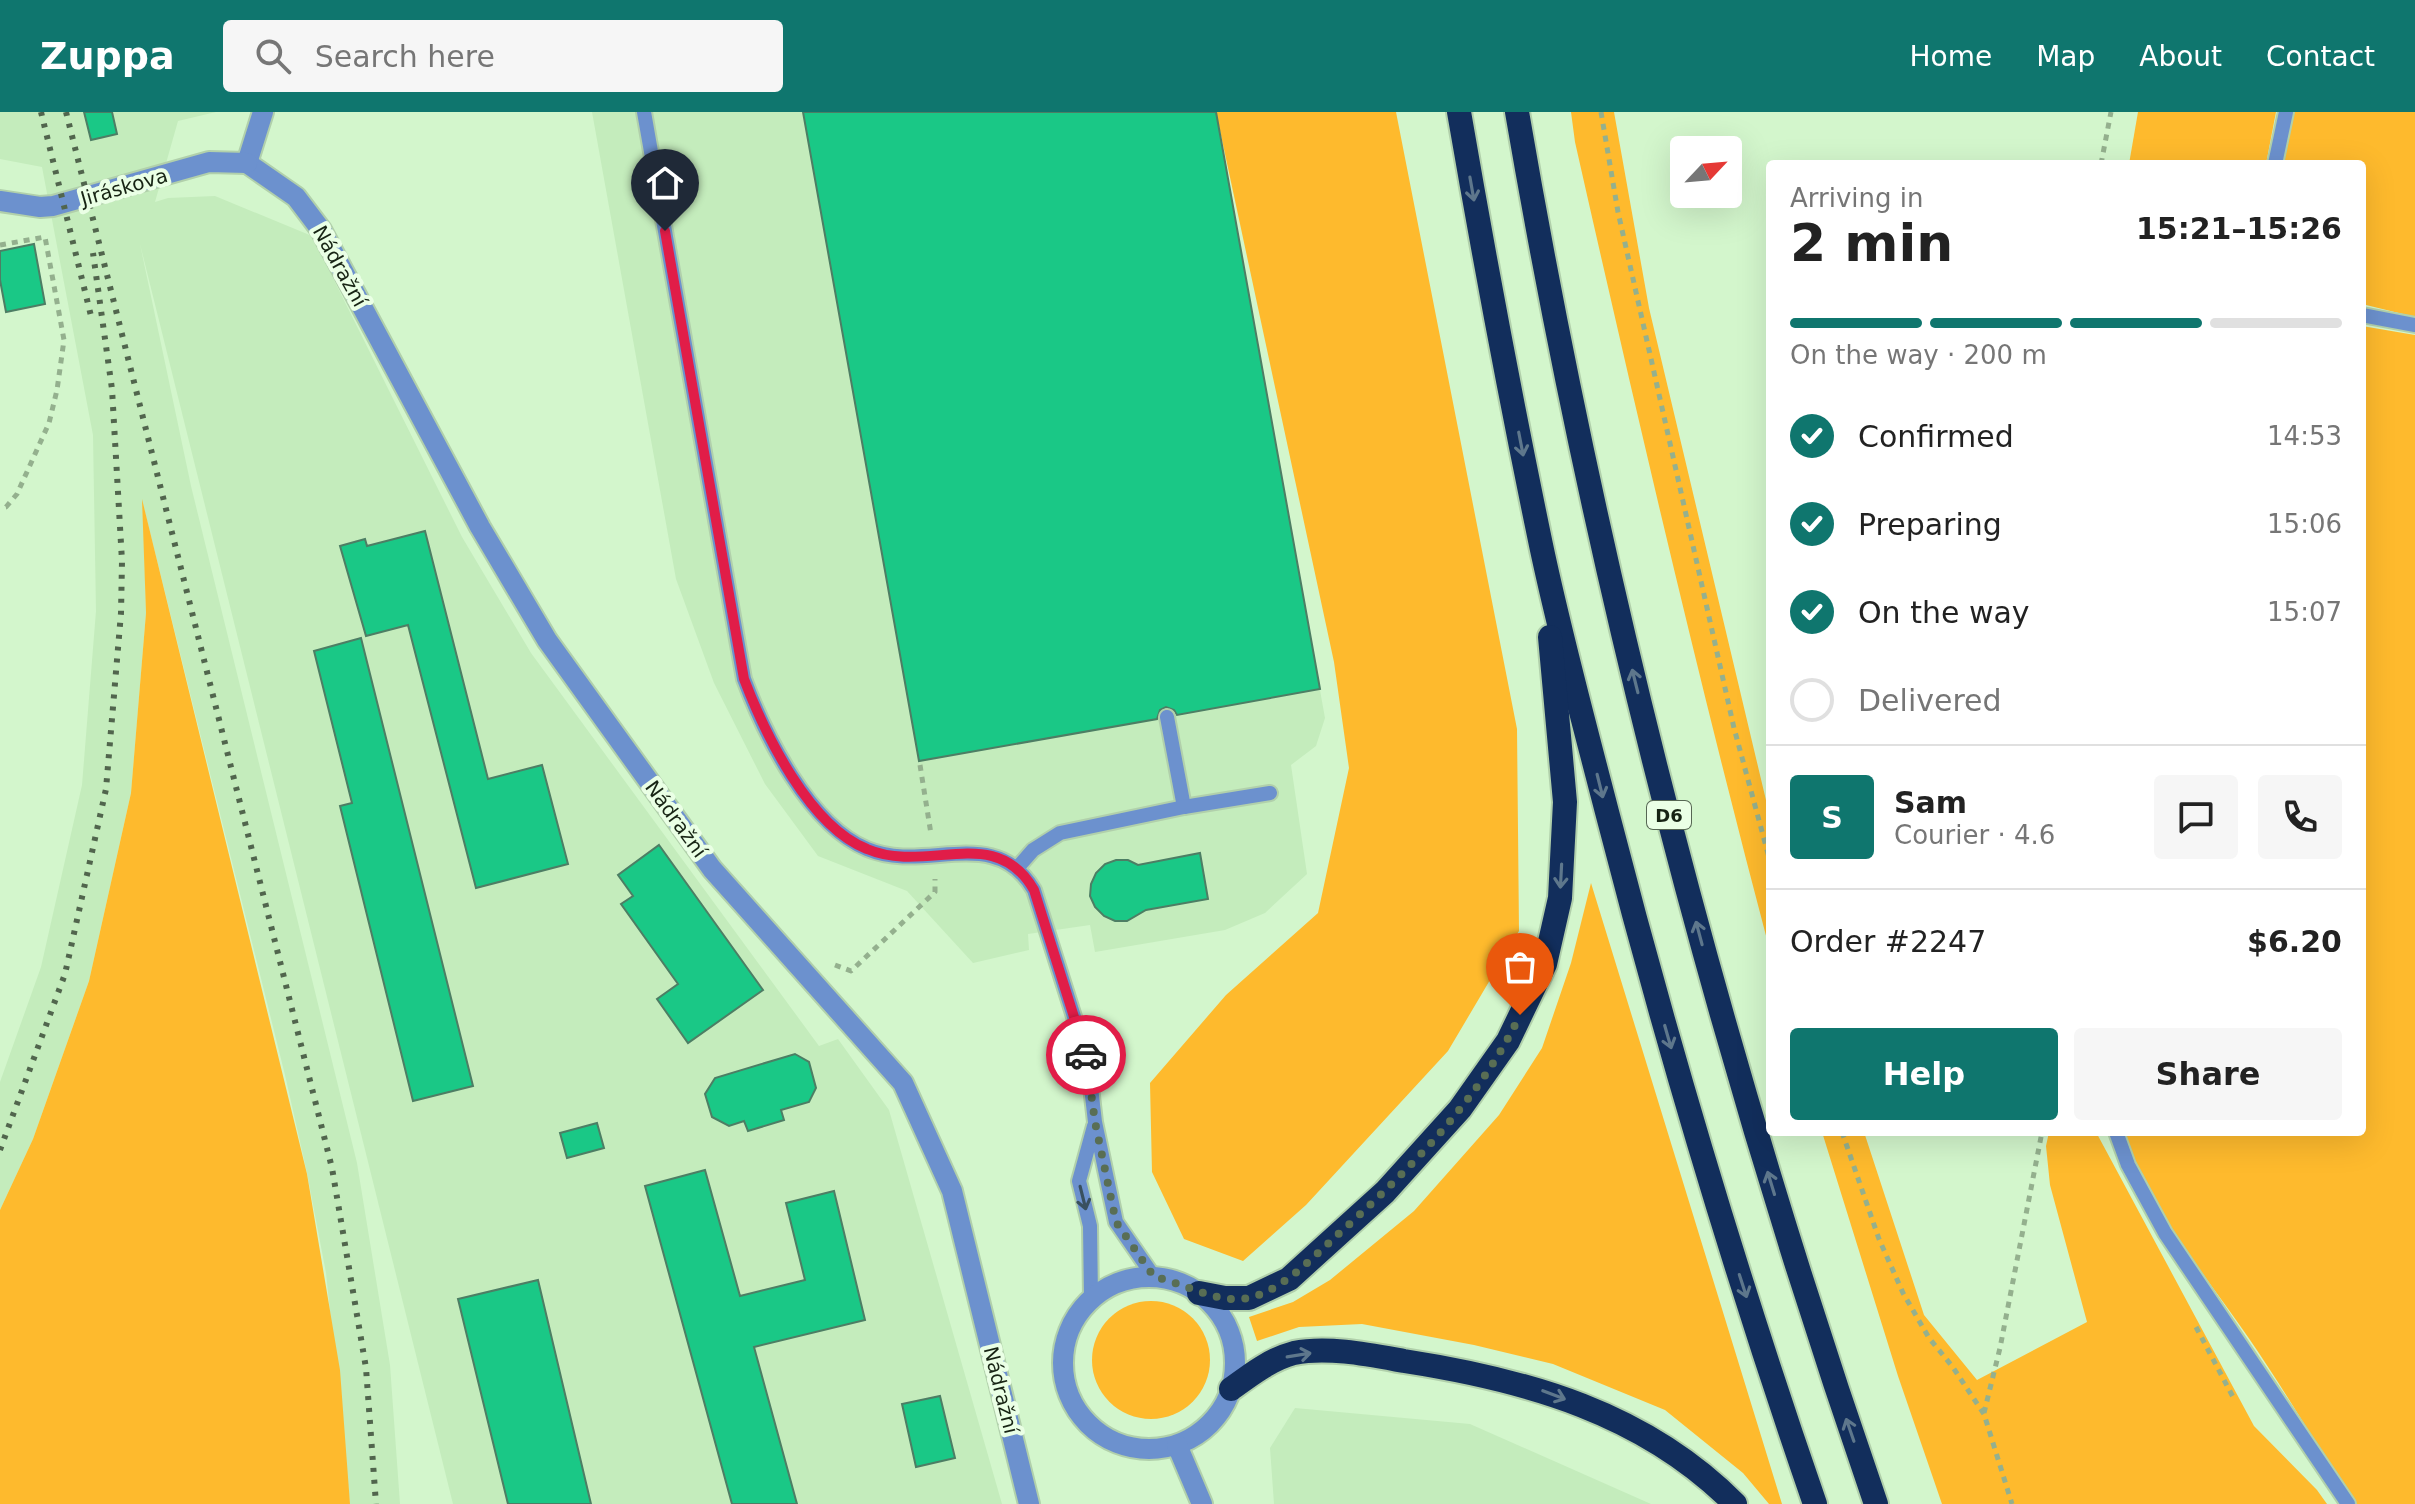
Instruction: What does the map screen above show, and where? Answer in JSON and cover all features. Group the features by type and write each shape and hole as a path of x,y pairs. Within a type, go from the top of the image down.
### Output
{"highway":[{"path":"1459,112 1541,547 1643,953 1716,1202 1815,1504"},
{"name":"D6","path":"1517,112 1536,226 1581,448 1699,935 1775,1195 1876,1504"},
{"path":"1199,1293 1249,1298 1289,1279 1385,1192 1460,1109 1508,1041 1545,964 1560,898 1565,802 1541,547"},
{"path":"1231,1389 1254,1372 1296,1353 1349,1352 1446,1367 1533,1387 1614,1418 1669,1449 1735,1504"}],"street":[{"path":"247,163 263,112"},
{"name":"Jiráskova","path":"0,201 53,206 209,162 247,163"},
{"name":"Nádražní","path":"247,163 296,197 321,230 480,527 547,640 712,869 903,1083 952,1191 1029,1504"},
{"path":"1154,1277 1177,1282 1199,1293 1218,1312 1230,1336 1235,1363 1231,1389 1219,1414 1201,1433 1177,1445 1151,1450 1125,1446 1101,1435 1081,1418 1068,1395 1062,1369 1065,1342 1075,1318 1091,1298 1120,1281 1154,1277"},
{"path":"1177,1445 1202,1504"}],"lane":[{"path":"644,112 744,679 759,718 785,767 817,809 841,833 866,849 894,857 933,858 974,853 995,856 1018,867 1034,890 1088,1061 1095,1122 1116,1222 1154,1277"},
{"path":"2276,160 2286,112"},
{"path":"2366,316 2415,325"},
{"path":"1167,717 1184,807"},
{"path":"1018,867 1033,850 1060,833 1270,793"},
{"path":"1091,1298 1090,1226 1079,1181 1095,1122"},
{"path":"2117,1136 2128,1165 2165,1233 2348,1504"}],"path":[{"path":"1601,112 1635,288 1734,728 1766,846"},
{"path":"2102,160 2111,112"},
{"path":"0,245 45,237 64,340 49,423 17,494 6,507 0,508"},
{"path":"920,765 932,839"},
{"path":"781,947 851,971 935,892 934,871"},
{"path":"1843,1136 1879,1239 1903,1293 1929,1338 1984,1414 2012,1504"},
{"path":"1984,1414 2041,1136"}],"shaded area":[{"path":"0,112 216,112 178,121 155,202 168,198 215,196 312,236 462,537 531,653 819,1046 838,1039 889,1110 1002,1504 453,1504 140,244 191,486 357,1163 390,1365 400,1504 350,1504 326,1273 307,1173 143,504 146,613 131,793 89,981 33,1139 0,1210 0,1082 41,967 82,785 96,611 93,435 42,167 0,159"},
{"path":"592,112 1216,112 1325,718 1316,746 1291,765 1307,874 1265,913 1225,930 1095,952 1090,925 1028,934 1029,950 973,963 907,891 818,856 765,784 714,683 676,579"},
{"path":"1216,112 1396,112 1517,729 1519,931 1448,1051 1306,1205 1243,1261 1184,1239 1152,1172 1150,1083 1226,995 1318,913 1349,768 1334,662"},
{"path":"1571,112 1614,112 1649,308 1766,800 1766,936 1669,547 1575,142"},
{"path":"2138,112 2276,112 2267,160 2130,160"},
{"path":"2293,112 2415,112 2415,317 2366,305 2366,160 2283,160"},
{"path":"2366,327 2415,335 2415,1504 2353,1504 2262,1357 2162,1213 2126,1136 2366,1136"},
{"path":"142,499 307,1174 340,1370 350,1504 0,1504 0,1210 33,1139 89,981 131,793 146,613"},
{"path":"1591,883 1782,1504 1769,1504 1743,1473 1665,1410 1553,1364 1474,1345 1362,1324 1299,1327 1257,1341 1249,1317 1293,1302 1330,1280 1414,1211 1499,1115 1542,1048 1571,963"},
{"path":"1823,1136 1865,1136 1924,1315 1977,1380 2087,1322 2050,1185 2046,1146 2048,1136 2098,1136 2254,1426 2327,1504 1942,1504 1898,1376"},
{"path":"1151,1301 1184,1311 1200,1327 1210,1360 1200,1393 1184,1409 1151,1419 1118,1409 1102,1393 1092,1360 1102,1327 1118,1311"},
{"path":"1295,1408 1470,1424 1651,1504 1274,1504 1270,1448"}],"building":[{"path":"84,112 112,112 117,134 91,140"},
{"path":"803,112 1216,112 1320,689 1177,715 1166,707 1160,710 1157,719 919,761"},
{"path":"34,244 45,304 6,312 0,280 0,251"},
{"path":"425,531 488,779 542,765 568,864 476,888 408,625 366,636 340,546 365,539 367,546"},
{"path":"361,638 473,1086 413,1101 340,806 352,803 314,651"},
{"path":"659,845 763,990 688,1043 657,999 678,984 621,904 633,896 618,875"},
{"path":"1200,853 1208,899 1146,910 1127,921 1115,921 1095,907 1090,896 1096,873 1105,864 1128,860 1138,865"},
{"path":"795,1054 809,1062 816,1088 809,1102 781,1110 784,1120 748,1131 744,1121 729,1126 712,1117 705,1094 715,1078"},
{"path":"597,1123 604,1148 567,1158 560,1133"},
{"path":"705,1170 740,1296 805,1280 786,1203 834,1191 865,1320 754,1347 797,1504 732,1504 645,1186"},
{"path":"538,1280 591,1504 508,1504 458,1299"},
{"path":"940,1396 955,1458 916,1467 902,1404"}],"railway":[{"path":"41,112 91,316"},
{"path":"66,112 332,1168 366,1368 376,1504"},
{"path":"0,1150 65,974 106,789 121,613 122,561 112,389 93,253"}],"way so far":[{"path":"1086,1055 1095,1122 1116,1222 1135,1251 1154,1277 1177,1282 1199,1293 1249,1298 1289,1279 1385,1192 1460,1109 1508,1041 1520,1015"}],"route":[{"path":"665,231 744,679 759,718 785,767 817,809 841,833 866,849 894,857 933,858 974,853 995,856 1018,867 1034,890 1086,1055"}]}
